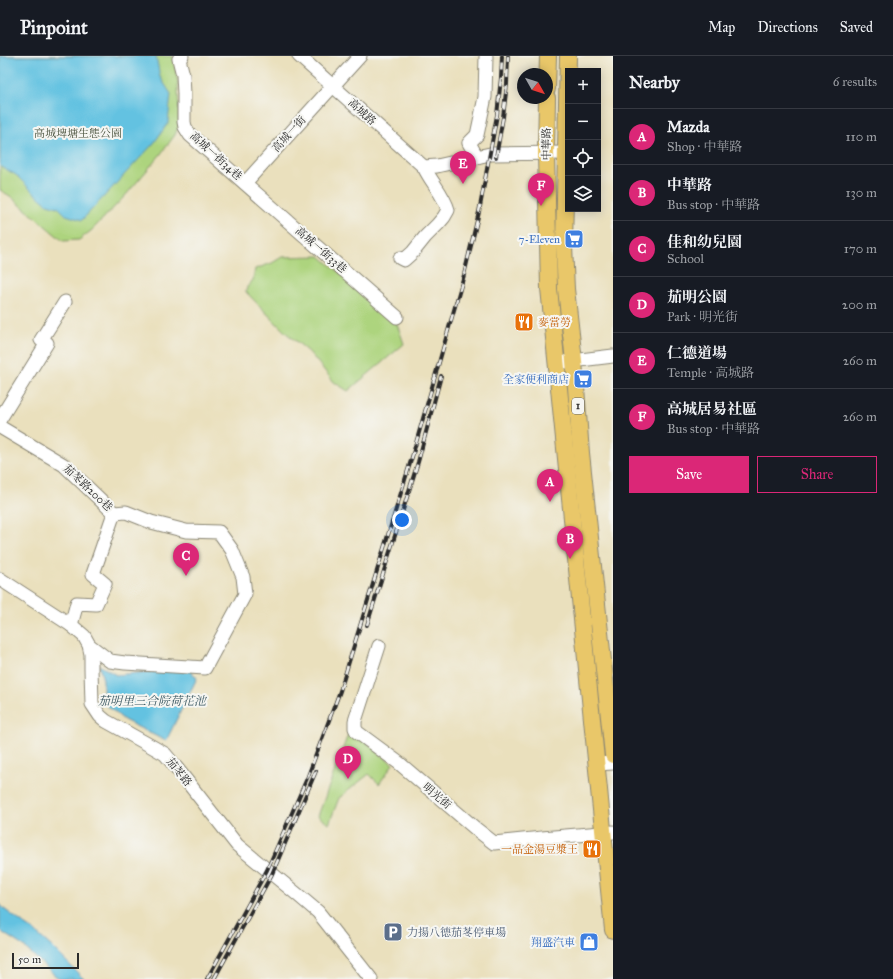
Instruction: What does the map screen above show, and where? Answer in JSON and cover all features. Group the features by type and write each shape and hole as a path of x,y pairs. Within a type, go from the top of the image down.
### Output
{"main road":[{"path":"548,56 548,68"},
{"name":"中華路","path":"565,140 568,56"},
{"name":"中華路","path":"547,104 546,153 549,288 596,764 608,833 613,930"},
{"name":"中華路","path":"565,153 564,246 566,289 574,361 581,453 613,755"}],"street":[{"name":"高城路","path":"299,56 424,168 447,204 448,210 438,224 424,237 413,252 404,260 400,258"},
{"name":"高城一街","path":"245,183 360,56"},
{"path":"477,157 469,143 477,135 480,121 484,97 486,56"},
{"name":"高城一街34巷","path":"180,58 183,75 185,127 190,135 245,183"},
{"path":"424,168 490,154 565,153"},
{"name":"高城一街33巷","path":"245,183 397,317"},
{"path":"0,419 47,343 41,340 65,302"},
{"path":"556,363 613,356"},
{"name":"茄苳路200巷","path":"0,427 64,465 114,513 93,574 106,584 96,604 77,603 71,624"},
{"path":"0,580 71,624 84,636 89,645 110,661 205,668 245,594 242,577 232,550 219,532 186,531 151,522 126,512 114,513"},
{"name":"茄苳路","path":"89,645 91,654 92,704 100,716 106,721 165,754 236,845 318,912 371,979"},
{"name":"明光街","path":"379,646 355,721 355,728 357,732 399,763 494,843 608,833"},
{"path":"596,764 613,763"}],"green space":[{"name":"高城埤塘生態公園","path":"0,56 173,56 178,83 179,125 175,135 125,196 92,230 79,240 63,241 10,196 0,190"},
{"path":"320,256 396,322 404,344 348,391 334,382 309,352 284,331 246,292 247,287 253,280 255,269 272,263 282,257"},
{"path":"350,729 393,764 379,784 369,774 339,798 329,824 318,816"}],"water":[{"name":"高城埤塘生態公園","path":"0,56 156,56 160,77 171,94 168,123 154,143 82,220 66,215 58,207 47,204 16,175 0,166"},
{"name":"茄明里三合院荷花池","path":"99,665 116,675 188,668 197,678 166,741 124,720 103,702 103,680"},
{"path":"0,904 4,909 35,932 52,947 84,979 59,979 23,946 0,931"}],"railway":[{"path":"207,979 267,870 308,776 340,691 412,457 464,275 479,212 497,115 502,56"},
{"path":"496,157 507,84 508,56"},
{"path":"367,625 418,462 441,376"},
{"path":"214,979 272,874 316,771"}],"place":[{"name":"仁德道場","path":"463,184"},
{"name":"高城居易社區","path":"541,206"},
{"name":"7-Eleven","path":"574,239"},
{"name":"麥當勞","path":"524,322"},
{"name":"全家便利商店","path":"583,379"},
{"name":"Mazda","path":"550,502"},
{"name":"中華路","path":"570,559"},
{"name":"佳和幼兒園","path":"186,576"},
{"name":"茄明公園","path":"348,779"},
{"name":"一品金湯豆漿王","path":"592,849"},
{"name":"力揚八德茄苳停車場","path":"393,932"},
{"name":"翔盛汽車","path":"589,942"}]}
